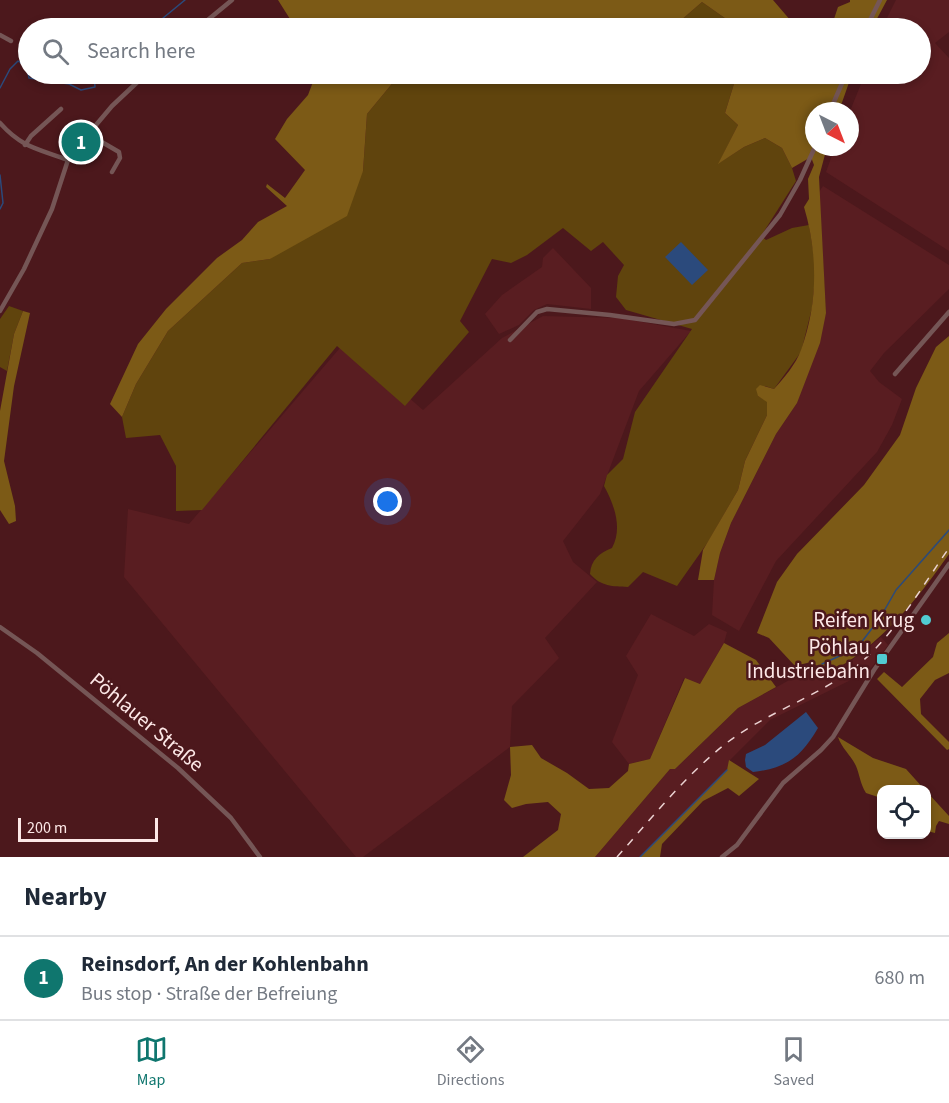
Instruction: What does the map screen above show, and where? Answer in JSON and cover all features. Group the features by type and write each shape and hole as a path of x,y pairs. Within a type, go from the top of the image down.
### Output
{"street":[{"path":"210,18 232,0"},
{"path":"871,18 880,0"},
{"path":"0,35 11,41"},
{"path":"0,311 24,269 52,209 68,160 112,106 135,84"},
{"path":"834,102 842,84"},
{"path":"25,146 31,136 61,109"},
{"path":"0,123 25,146 68,160"},
{"path":"89,133 119,152 120,158 112,172"},
{"path":"510,340 537,312 547,309 674,324 695,320 780,215 801,180 811,156"},
{"path":"895,374 949,312"},
{"path":"722,857 737,845 783,783 833,737 878,664 949,564"},
{"name":"Pöhlauer Straße","path":"0,627 37,653 178,768 231,818 260,857"}],"shaded area":[{"path":"278,0 773,0 788,18 725,18 702,2 684,18 289,18"},
{"path":"850,0 887,0 877,18 834,18 838,7"},
{"path":"896,0 949,0 949,32 935,43 949,58 949,251 826,172 832,156 859,156 859,102 854,102 861,84 931,84 931,18 887,18"},
{"path":"702,2 725,18 684,18"},
{"path":"312,84 392,84 367,114 363,171 347,216 270,259 242,263 168,331 136,384 122,417 110,404 138,344 166,309 217,258 242,240 258,222 287,206 266,187 267,184 285,198 305,170 275,139 287,119 308,95"},
{"path":"392,84 734,84 725,113 738,125 719,163 744,147 765,138 782,148 796,181 761,236 766,240 792,228 809,225 816,268 812,308 801,352 774,389 765,386 758,396 767,401 767,415 745,461 738,490 708,542 677,586 643,572 628,587 603,584 590,574 596,558 612,548 617,532 614,508 604,486 607,475 623,459 635,412 692,329 626,310 616,297 618,276 624,265 603,242 591,251 563,228 527,255 511,263 492,259 460,321 469,332 405,406 337,346 202,510 176,511 176,466 160,435 126,438 122,417 136,384 168,331 242,263 270,259 363,171 367,114"},
{"path":"734,84 848,84 842,102 805,102 805,156 825,156 819,177 826,313 820,343 797,403 776,434 731,523 720,553 714,580 698,580 703,550 738,490 745,461 767,415 767,402 758,396 756,389 760,385 774,389 793,366 807,333 813,297 814,261 804,207 809,199 808,179 814,165 811,157 792,168 782,148 765,138 744,147 718,164 738,125 725,113"},
{"path":"823,186 949,265 949,289 884,353 870,371 879,382 902,399 892,425 877,452 776,561 739,631 712,615 714,580 720,553 731,523 776,434 797,403 826,313 819,192"},
{"path":"553,248 591,288 591,309 547,304 534,310 519,325 499,334 485,314 502,295 542,267 543,258"},
{"path":"9,306 23,311 14,334 7,371 0,367 0,319"},
{"path":"23,311 30,313 14,386 4,461 15,506 16,521 9,524 0,510 0,411 14,334"},
{"path":"543,316 620,318 691,331 639,391 600,494 563,541 573,562 597,582 545,638 559,658 512,706 510,747 363,857 356,857 124,577 128,509 189,524 345,342 423,410 502,338"},
{"path":"949,336 949,554 896,621 865,649 829,673 811,662 795,666 769,638 757,633 777,582 797,554 864,485 900,435 916,388 936,347"},
{"path":"651,614 694,636 709,624 727,632 724,643 700,684 684,678 650,759 629,764 612,742 638,675 626,656"},
{"path":"949,633 949,673 935,680 920,699 921,714 949,742 947,750 877,679 884,672 902,687 933,657 937,643"},
{"path":"881,637 888,645 869,671 770,720 730,760 727,770 640,857 595,857 670,769 675,769 738,708 817,665 829,673 848,663"},
{"path":"724,643 756,660 776,687 738,708 675,769 670,769 595,857 523,857 558,830 561,814 548,802 512,808 504,800 511,775 510,747 532,745 541,758 589,789 609,788 628,771 629,764 650,759 685,678 700,684"},
{"path":"838,737 873,758 906,769 920,785 877,785 877,797 866,793 856,766"},
{"path":"729,760 759,779 739,796 728,788 703,801 662,844 660,857 640,857 727,770"},
{"path":"931,796 949,816 949,824 939,821 935,833 931,832"}],"water":[{"path":"681,242 708,270 692,285 665,257"},
{"path":"806,712 818,728 799,754 775,768 753,772 746,767 746,754 765,745"}],"waterway":[{"path":"163,18 185,0"},
{"path":"0,88 10,69 18,61"},
{"path":"69,84 81,90 95,87 95,84"},
{"path":"0,175 3,203 0,209"},
{"path":"822,664 857,648 880,618 896,590 949,530"},
{"path":"640,857 727,770"}],"railway":[{"path":"617,857 655,813 709,757 755,724 838,680 867,657 893,628 949,548"}],"place":[{"name":"Reinsdorf, An der Kohlenbahn","path":"81,142"},
{"name":"Reifen Krug","path":"926,620"},
{"name":"Pöhlau Industriebahn","path":"882,659"}]}
